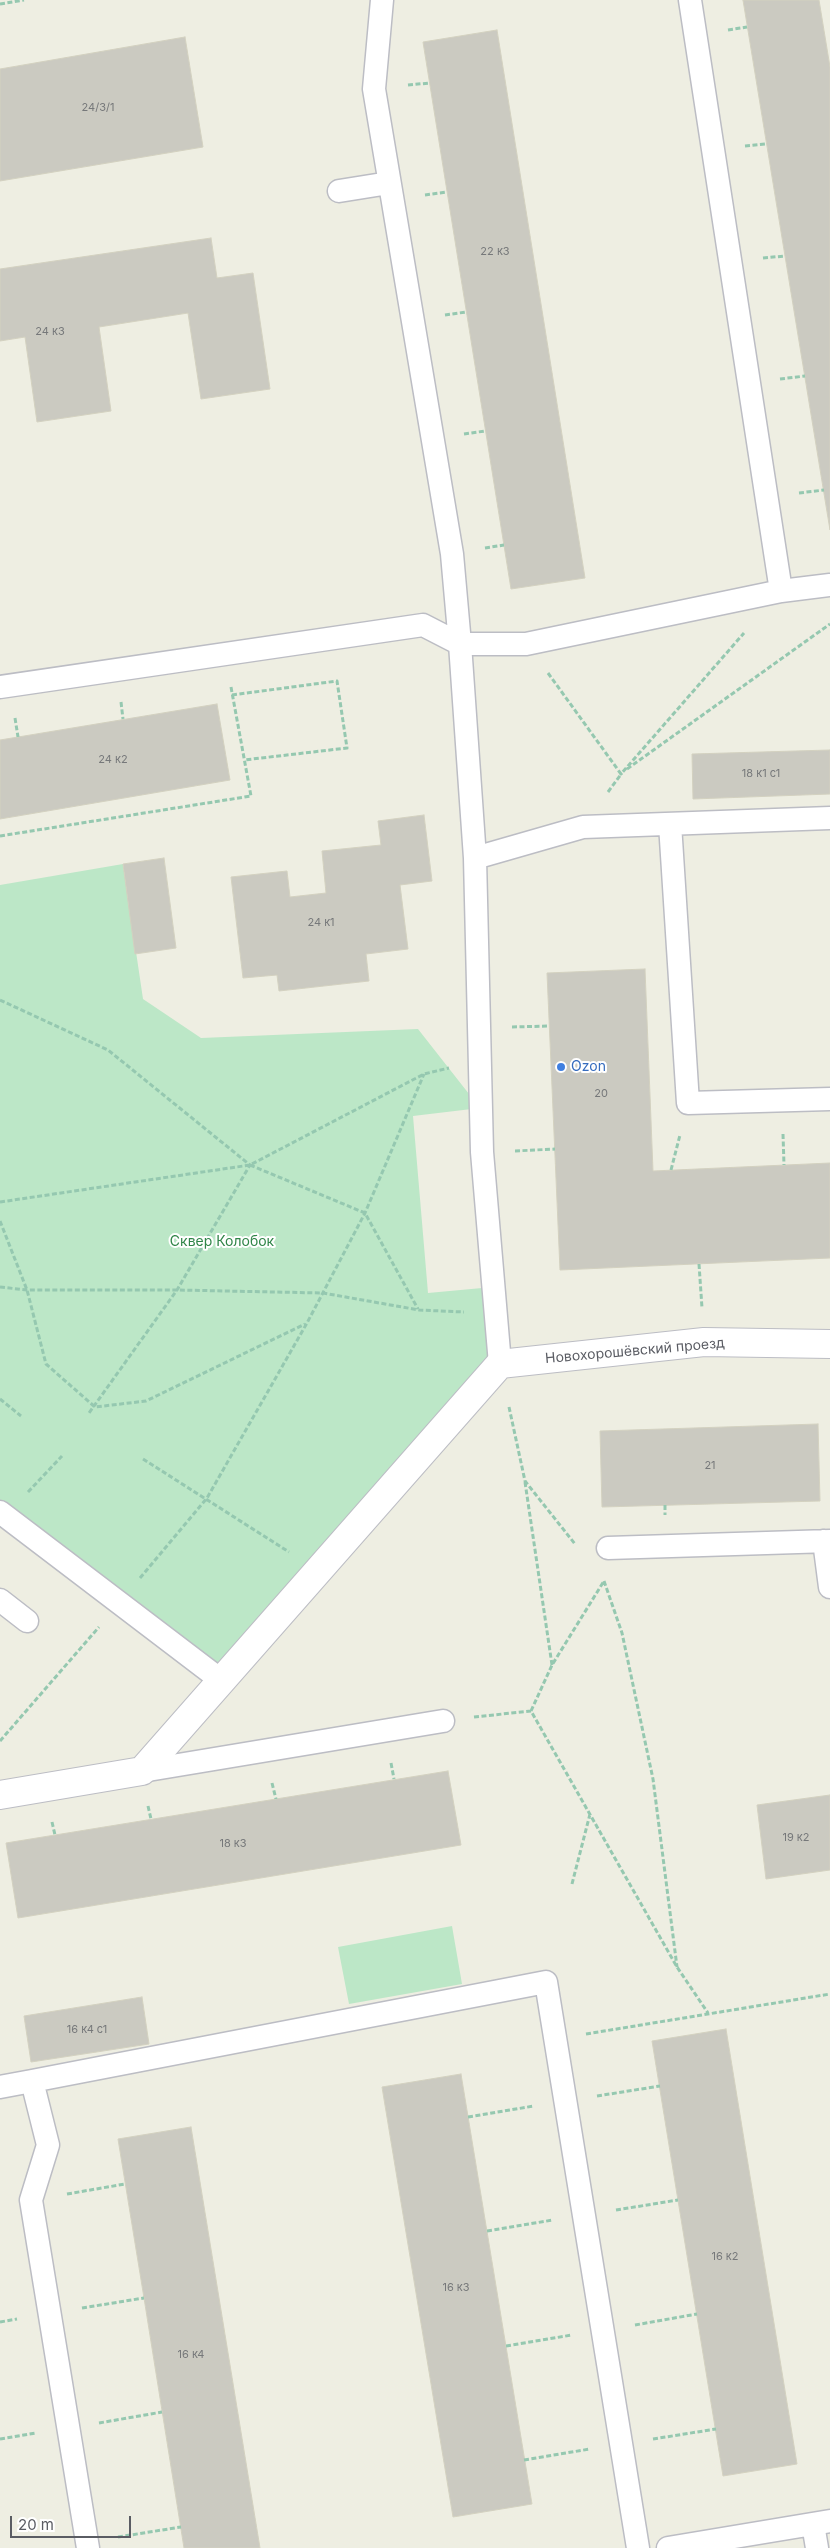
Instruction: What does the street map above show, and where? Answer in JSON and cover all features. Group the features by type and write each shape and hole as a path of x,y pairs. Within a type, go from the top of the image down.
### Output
{"street":[{"name":"Новохорошёвский проезд","path":"500,1364 704,1342 830,1344"},
{"path":"0,1795 142,1771 500,1364"}],"lane":[{"path":"382,0 374,89 452,554 460,644 475,858 478,1061 482,1152 500,1364"},
{"path":"690,0 781,591"},
{"path":"339,191 389,183"},
{"path":"0,687 423,625 460,644 526,644 781,591 830,585"},
{"path":"475,858 583,827 830,818"},
{"path":"670,824 688,1103 830,1099"},
{"path":"2,1518 120,1603 222,1681"},
{"path":"608,1548 827,1541 830,1587"},
{"path":"0,1600 27,1621"},
{"path":"142,1771 443,1721"},
{"path":"0,2087 546,1982 638,2548"},
{"path":"32,2081 48,2145 31,2200 88,2548"},
{"path":"668,2548 821,2523 817,2548"}],"path":[{"path":"0,4 24,0"},
{"path":"583,827 621,774 781,591"},
{"path":"621,774 830,624"},
{"path":"526,644 621,774"},
{"path":"0,836 250,796 225,654"},
{"path":"232,695 337,681 347,748 244,760"},
{"path":"0,1000 108,1050 250,1165 365,1214 419,1310"},
{"path":"0,1202 250,1165 424,1074 478,1061"},
{"path":"0,1741 120,1603 207,1498 307,1323 365,1214 424,1074"},
{"path":"482,1152 555,1150"},
{"path":"89,1413 177,1290 250,1165"},
{"path":"0,1220 27,1290 46,1364 95,1407 146,1401 307,1323"},
{"path":"699,1264 704,1342"},
{"path":"0,1287 27,1290 177,1290 323,1293 419,1310 460,1312 495,1310"},
{"path":"500,1364 525,1481 552,1665"},
{"path":"0,1399 22,1416"},
{"path":"2,1518 62,1456"},
{"path":"143,1459 207,1498 289,1553"},
{"path":"525,1481 580,1550"},
{"path":"531,1711 552,1665 604,1581 608,1548"},
{"path":"598,1573 604,1581 622,1633 653,1779 677,1967"},
{"path":"443,1721 531,1711"},
{"path":"531,1711 677,1967 708,2013"},
{"path":"572,1884 590,1814"},
{"path":"555,2039 830,1994"}],"green space":[{"name":"Сквер Колобок","path":"123,864 143,999 201,1038 418,1029 480,1108 413,1116 428,1293 493,1287 500,1364 222,1681 0,1512 0,885"},
{"path":"452,1926 462,1984 349,2004 338,1947"}],"building":[{"path":"743,0 819,0 830,67 830,530"},
{"path":"497,30 585,578 511,589 423,42"},
{"path":"185,37 203,147 0,181 0,69"},
{"path":"211,238 217,278 253,273 270,389 201,399 188,313 99,327 111,411 37,422 25,337 0,341 0,269"},
{"path":"217,704 230,780 0,819 0,740"},
{"path":"830,750 830,794 693,799 692,754"},
{"path":"424,815 432,881 400,885 408,949 366,954 369,981 279,991 277,975 243,978 231,877 287,871 290,897 326,893 322,851 381,845 378,821"},
{"path":"164,858 176,948 135,954 123,864"},
{"path":"645,969 653,1171 830,1163 830,1258 560,1270 547,973"},
{"path":"818,1424 820,1501 602,1507 600,1431"},
{"path":"448,1771 461,1845 18,1918 6,1843"},
{"path":"830,1795 830,1870 766,1879 757,1805"},
{"path":"142,1997 149,2044 31,2062 24,2016"},
{"path":"726,2029 797,2464 723,2476 652,2041"},
{"path":"461,2074 532,2504 453,2517 382,2087"},
{"path":"191,2127 260,2548 184,2548 118,2139"}],"place":[{"name":"Ozon","path":"561,1067"}]}
